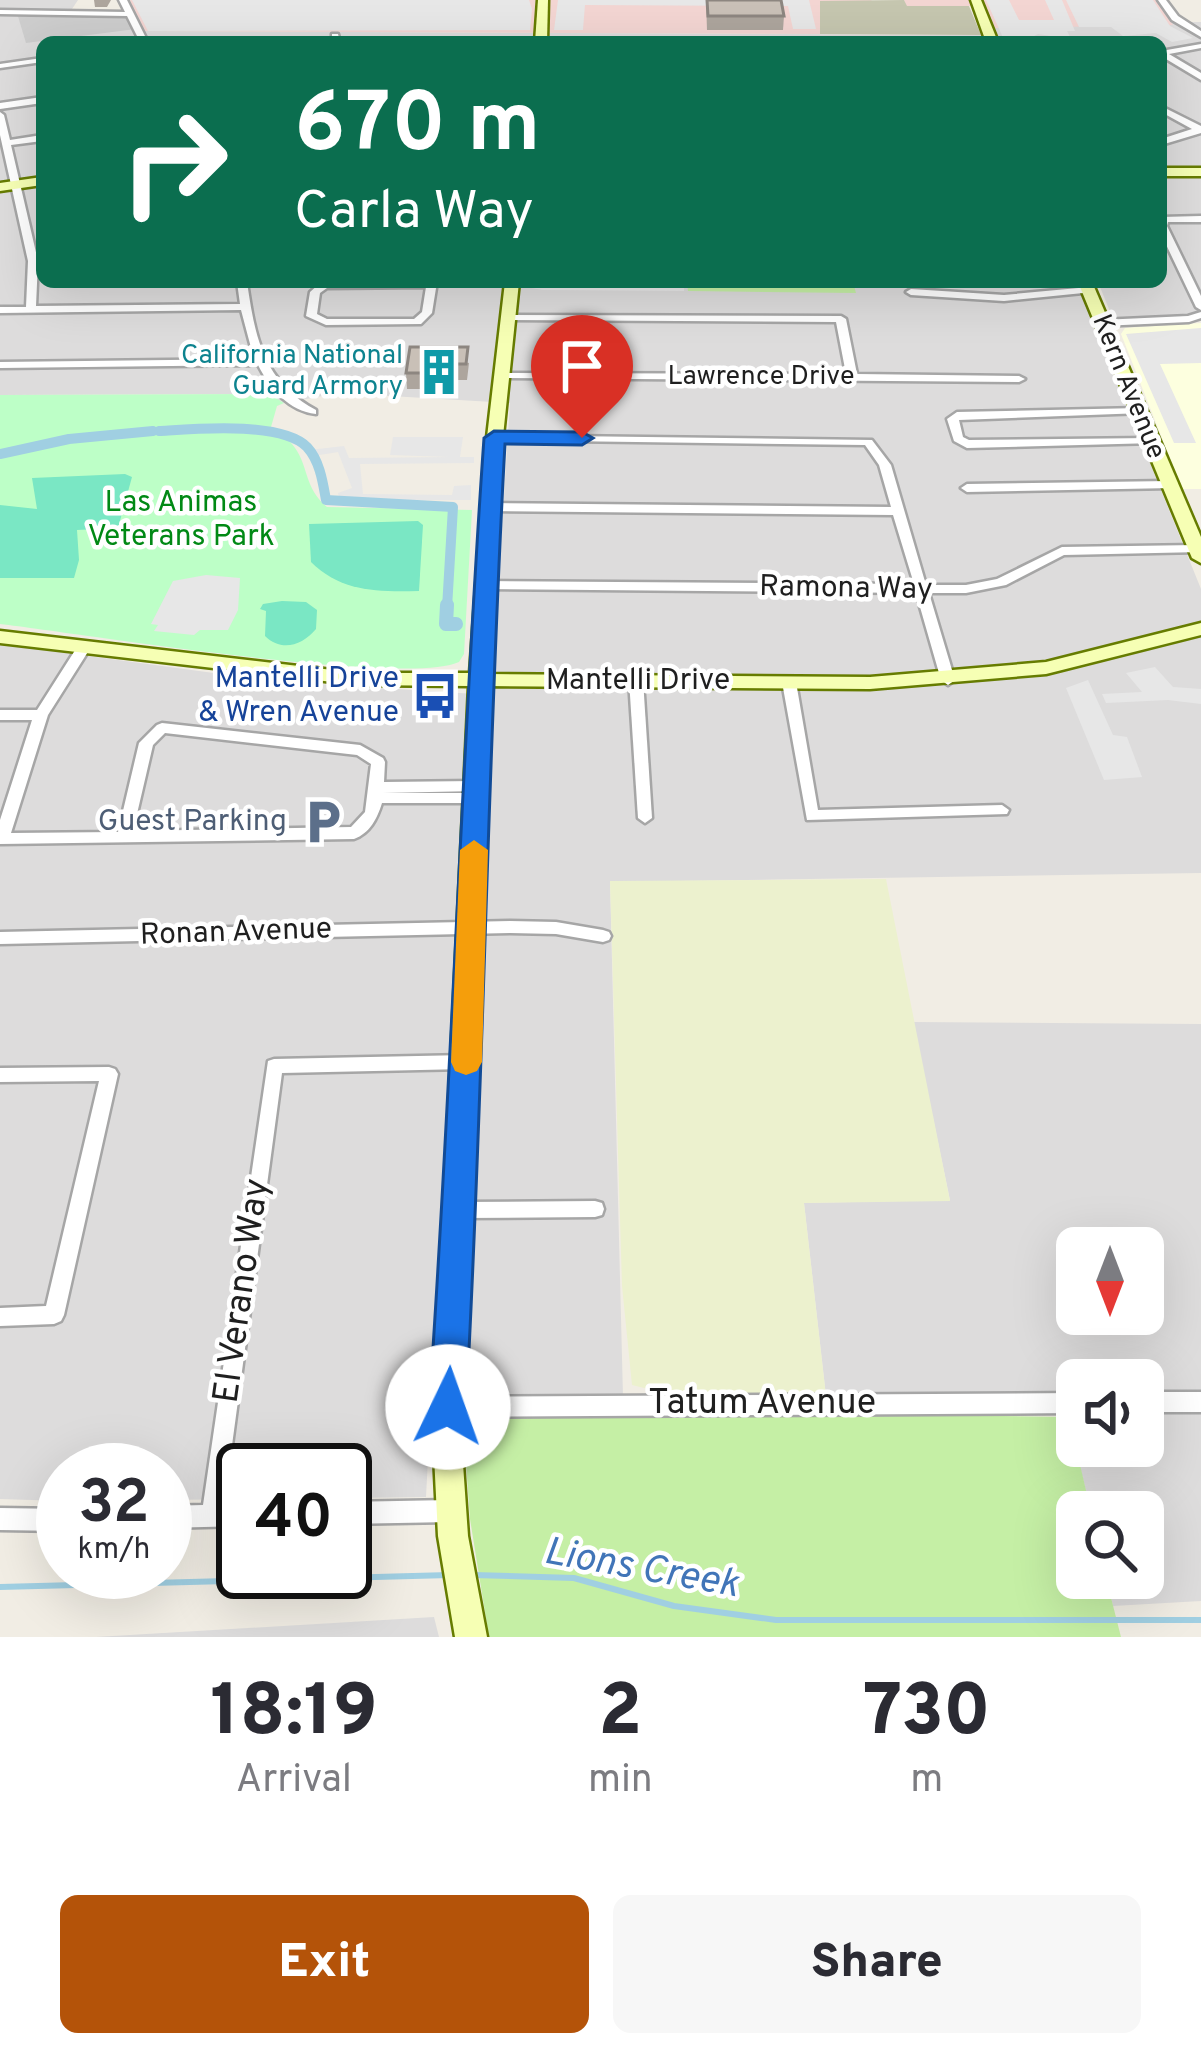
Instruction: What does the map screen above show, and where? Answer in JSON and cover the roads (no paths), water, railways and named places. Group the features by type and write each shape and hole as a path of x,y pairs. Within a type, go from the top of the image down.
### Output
{"street":[{"path":"123,0 141,36"},
{"path":"541,36 543,0"},
{"path":"976,0 990,36"},
{"path":"1162,0 1174,18 1201,35"},
{"path":"0,12 132,14"},
{"path":"1167,52 1201,46"},
{"path":"1167,57 1201,77"},
{"path":"0,66 36,61"},
{"path":"32,310 33,261 0,110 36,101"},
{"path":"1167,112 1198,126"},
{"path":"1167,139 1198,126"},
{"path":"8,143 36,139"},
{"path":"1167,172 1201,172"},
{"path":"0,187 36,182"},
{"path":"1167,219 1201,220"},
{"path":"1101,323 1189,320 1201,311 1167,236"},
{"path":"1186,276 1201,276"},
{"path":"243,288 261,362 278,391 313,412"},
{"path":"320,288 315,292 314,319 420,320 426,315 431,288"},
{"path":"468,1624 450,1511 448,1407 479,680 494,438 511,288"},
{"path":"911,292 1004,298 1073,288"},
{"name":"Kern Avenue","path":"1088,288 1199,553"},
{"path":"0,310 245,307"},
{"path":"508,318 841,319 852,378"},
{"path":"0,365 261,362"},
{"name":"Lawrence Drive","path":"502,375 1019,379"},
{"path":"1138,411 953,416 958,439 967,444 1150,441"},
{"path":"494,438 868,442 876,450 899,511 948,680"},
{"path":"967,488 1169,485"},
{"path":"490,507 899,511"},
{"name":"Ramona Way","path":"485,585 966,589 1001,582 1062,551 1199,553"},
{"name":"Mantelli Drive","path":"0,637 334,677 790,682 948,680 1072,664 1201,629"},
{"path":"83,647 41,715 1,837 124,837 354,832 369,823 378,762 369,752 176,726 156,730 146,743 124,837"},
{"path":"636,680 646,818"},
{"path":"790,682 812,816 1002,810"},
{"path":"0,715 41,715"},
{"path":"375,792 476,792"},
{"name":"Ronan Avenue","path":"0,938 471,928 556,928 603,936"},
{"name":"El Verano Way","path":"212,1516 274,1066 466,1062"},
{"path":"0,1075 109,1074 54,1316 0,1317"},
{"path":"460,1210 595,1209"},
{"name":"Tatum Avenue","path":"448,1407 1056,1402"},
{"path":"1164,1402 1201,1402"},
{"path":"372,1512 450,1511"},
{"path":"192,1516 216,1516"},
{"path":"0,1519 36,1520"}],"waterway":[{"path":"159,431 236,428 278,433 307,447 320,472 326,500 453,507 447,608"},
{"path":"0,454 69,439 153,431"},
{"path":"447,605 446,624 456,624"},
{"name":"Lions Creek","path":"0,1587 450,1575"},
{"name":"Lions Creek","path":"473,1575 574,1578 674,1606 776,1620 1201,1620"}],"place":[{"name":"California National Guard Armory","path":"439,372"},
{"name":"Mantelli Drive & Wren Avenue","path":"435,696"},
{"name":"Guest Parking","path":"323,822"}],"park label":[{"name":"Las Animas Veterans Park","path":"181,520"}]}
